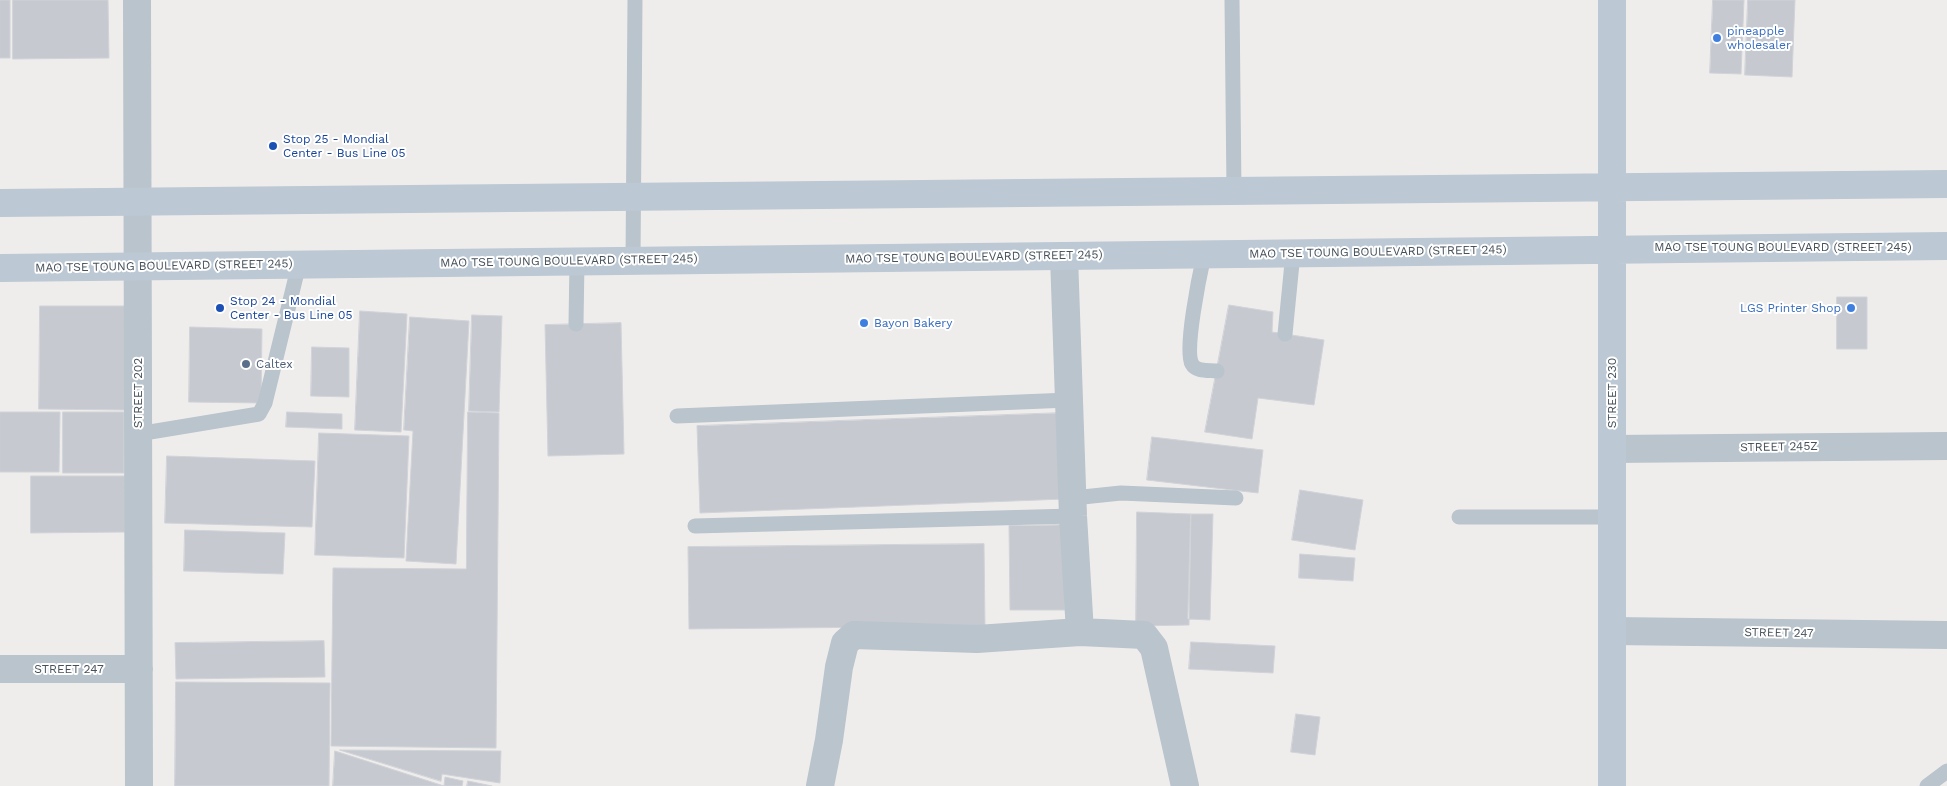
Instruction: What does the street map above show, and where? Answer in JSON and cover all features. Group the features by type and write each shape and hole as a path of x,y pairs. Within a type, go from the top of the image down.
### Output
{"main road":[{"name":"STREET 230","path":"1612,0 1612,786"},
{"path":"0,203 1947,184"},
{"name":"MAO TSE TOUNG BOULEVARD (STREET 245)","path":"0,268 1612,248 1947,246"}],"street":[{"name":"STREET 202","path":"137,0 139,786"},
{"path":"1064,256 1073,507 1080,632"},
{"name":"STREET 245Z","path":"1612,449 1947,446"},
{"name":"STREET 247","path":"1612,631 1947,635"},
{"path":"820,786 829,740 839,667 845,643 854,635 977,639 1080,632 1144,635 1154,648 1185,786"},
{"name":"STREET 247","path":"0,669 139,669"}],"lane":[{"path":"633,261 635,0"},
{"path":"1232,0 1234,191"},
{"path":"1285,334 1293,253"},
{"path":"1204,254 1190,349 1192,363 1198,370 1217,371"},
{"path":"576,324 577,261"},
{"path":"138,434 259,414 265,403 299,264"},
{"path":"677,416 1069,400"},
{"path":"695,526 1073,507 1121,494 1236,498"},
{"path":"1459,517 1612,517"},
{"path":"1927,786 1947,772"}],"building":[{"path":"0,0 10,0 10,58 0,58"},
{"path":"13,0 108,0 109,58 13,59"},
{"path":"1713,0 1744,0 1741,74 1710,73"},
{"path":"1748,0 1795,0 1792,77 1745,75"},
{"path":"1837,297 1867,297 1867,349 1837,349"},
{"path":"1229,305 1273,312 1272,332 1324,340 1314,405 1258,398 1252,439 1205,432"},
{"path":"40,306 125,306 125,410 39,409"},
{"path":"360,311 407,314 401,432 355,430"},
{"path":"472,315 502,316 499,412 469,411"},
{"path":"410,317 469,321 456,564 406,561 413,431 404,430"},
{"path":"621,323 624,454 548,456 545,325"},
{"path":"190,327 262,329 261,403 189,402"},
{"path":"312,347 349,348 349,397 311,396"},
{"path":"0,412 60,412 59,472 0,472"},
{"path":"63,412 124,412 124,473 63,473"},
{"path":"287,412 342,414 342,429 286,427"},
{"path":"468,412 499,413 496,748 331,746 333,568 466,569"},
{"path":"1062,413 1065,499 700,513 697,426"},
{"path":"319,433 409,436 404,558 315,555"},
{"path":"1152,437 1263,450 1258,493 1147,480"},
{"path":"167,456 315,461 312,527 165,523"},
{"path":"31,476 125,476 125,532 31,533"},
{"path":"1300,490 1363,500 1355,550 1292,540"},
{"path":"1137,512 1191,514 1189,625 1136,626"},
{"path":"1191,514 1213,514 1210,620 1188,619"},
{"path":"1064,525 1065,610 1010,610 1009,526"},
{"path":"185,530 285,533 283,574 184,571"},
{"path":"984,544 985,626 689,629 688,547"},
{"path":"1300,554 1355,558 1353,581 1299,578"},
{"path":"324,641 325,677 176,679 175,643"},
{"path":"1191,642 1275,646 1273,673 1189,669"},
{"path":"176,682 330,683 329,786 175,786"},
{"path":"1296,714 1320,717 1315,755 1291,752"},
{"path":"340,750 501,751 500,783 442,774 441,781"},
{"path":"335,751 444,786 333,786"},
{"path":"445,777 463,781 462,786 444,786"},
{"path":"468,781 492,786 467,786"}],"place":[{"name":"pineapple wholesaler","path":"1717,38"},
{"name":"Stop 25 - Mondial Center - Bus Line 05","path":"273,146"},
{"name":"Stop 24 - Mondial Center - Bus Line 05","path":"220,308"},
{"name":"LGS Printer Shop","path":"1851,308"},
{"name":"Bayon Bakery","path":"864,323"},
{"name":"Caltex","path":"246,364"}]}
